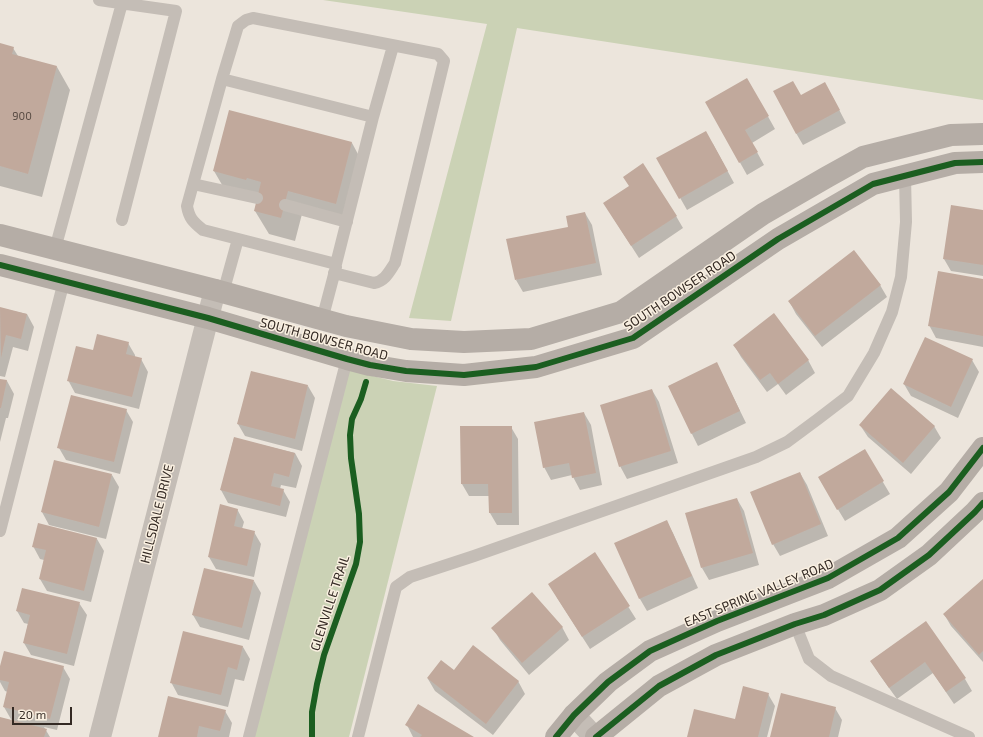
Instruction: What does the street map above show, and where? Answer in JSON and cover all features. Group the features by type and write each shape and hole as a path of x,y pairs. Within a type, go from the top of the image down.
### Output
{"street":[{"name":"SOUTH BOWSER ROAD","path":"0,235 219,291 322,320 411,339 464,342 531,339 621,312 763,214 863,157 951,135 983,134"},
{"name":"SOUTH BOWSER ROAD","path":"0,265 208,318 370,365 406,371 464,374 536,367 633,338 778,239 873,184 955,163 983,162"},
{"name":"HILLSDALE DRIVE","path":"100,737 208,318 219,291"},
{"name":"EAST SPRING VALLEY ROAD","path":"556,737 574,715 608,682 650,651 716,621 828,578 898,538 949,492 983,448"},
{"path":"574,715 595,737 659,686 716,655 795,624 824,615 880,590 929,555 983,503"}],"lane":[{"path":"100,0 176,11 122,220"},
{"path":"55,249 122,3"},
{"path":"253,18 393,46 438,54 444,61 395,263 380,282 374,283 335,269 238,239 203,230 195,223 189,216 187,206 238,26 246,20 253,18"},
{"path":"322,320 373,116 393,46"},
{"path":"222,79 373,116"},
{"path":"358,737 396,587 410,577 481,554 756,457 787,442 848,396 874,353 892,312 901,277 906,222 905,176"},
{"path":"193,184 257,198"},
{"path":"285,205 346,222"},
{"path":"219,291 238,239"},
{"path":"0,531 64,281"},
{"path":"250,737 347,359"},
{"path":"795,624 809,659 831,676 969,737"}],"green space":[{"path":"323,0 983,0 983,100 517,28 451,321 409,318 487,24"},
{"path":"344,369 393,381 437,386 349,737 250,737"}],"building":[{"path":"0,43 14,47 12,54 57,66 28,174 0,166"},
{"path":"747,78 769,116 745,130 758,152 739,163 705,102"},
{"path":"793,81 801,95 825,82 840,110 796,134 773,91"},
{"path":"229,110 352,142 336,204 288,191 281,218 254,211 261,182 247,178 246,180 213,171"},
{"path":"706,131 728,171 679,199 656,158"},
{"path":"643,163 677,216 631,246 603,203 629,186 623,177"},
{"path":"951,205 983,210 983,265 943,259"},
{"path":"585,212 596,263 515,280 506,239 568,227 566,216"},
{"path":"854,250 881,285 815,336 788,301"},
{"path":"938,271 983,279 983,336 928,326"},
{"path":"0,307 27,314 21,339 6,335 1,358"},
{"path":"774,313 809,360 778,384 770,373 760,380 733,345"},
{"path":"97,334 129,342 126,354 142,358 132,397 67,381 76,346 93,350"},
{"path":"925,337 973,359 951,407 903,384"},
{"path":"717,362 740,411 691,434 668,386"},
{"path":"251,371 308,385 295,439 237,424"},
{"path":"0,379 7,380 1,408 0,408"},
{"path":"891,388 935,426 903,463 859,425"},
{"path":"652,389 671,451 619,467 600,405"},
{"path":"71,395 127,409 114,462 57,448"},
{"path":"584,412 596,473 572,478 569,463 543,468 534,422"},
{"path":"460,426 512,426 512,513 489,513 488,484 461,484"},
{"path":"234,437 295,453 289,477 274,473 271,486 284,489 280,506 220,490"},
{"path":"865,449 884,481 837,510 818,477"},
{"path":"54,460 112,474 99,527 41,512"},
{"path":"800,472 821,524 772,545 750,492"},
{"path":"737,498 753,553 701,568 685,513"},
{"path":"220,504 238,509 234,526 255,531 247,566 208,557"},
{"path":"667,520 692,576 639,599 614,543"},
{"path":"38,523 97,538 84,591 39,579 46,550 32,547"},
{"path":"595,552 630,606 582,637 548,584"},
{"path":"204,568 254,580 242,628 192,615"},
{"path":"983,579 983,651 979,655 943,614"},
{"path":"22,588 80,602 67,654 23,643 30,615 16,611"},
{"path":"532,592 563,627 522,663 491,628"},
{"path":"926,621 966,678 946,692 925,662 889,688 870,661"},
{"path":"183,631 243,646 237,670 228,667 221,695 170,683"},
{"path":"473,645 519,681 486,724 427,678 441,660 454,670"},
{"path":"4,651 64,666 50,719 3,707 9,682 0,680 0,666"},
{"path":"743,686 769,693 758,737 687,737 694,709 735,719"},
{"path":"781,693 836,707 829,737 770,737"},
{"path":"168,696 226,710 220,731 199,726 197,737 158,737"},
{"path":"418,704 474,737 420,737 422,735 405,725"},
{"path":"0,717 47,729 44,737 0,737"}],"cycle path":[{"path":"0,265 208,318 370,365 406,371 464,375 536,367 633,338 778,239 873,184 955,163 983,162"},
{"name":"GLENVILLE TRAIL","path":"312,737 312,712 324,655 356,564 360,542 359,514 351,458 350,435 352,419 361,399 366,382"},
{"path":"556,737 574,715 608,682 650,651 717,621 828,578 898,538 949,492 983,448"},
{"path":"596,737 659,686 716,655 795,624 824,615 880,590 929,555 983,503"}]}
